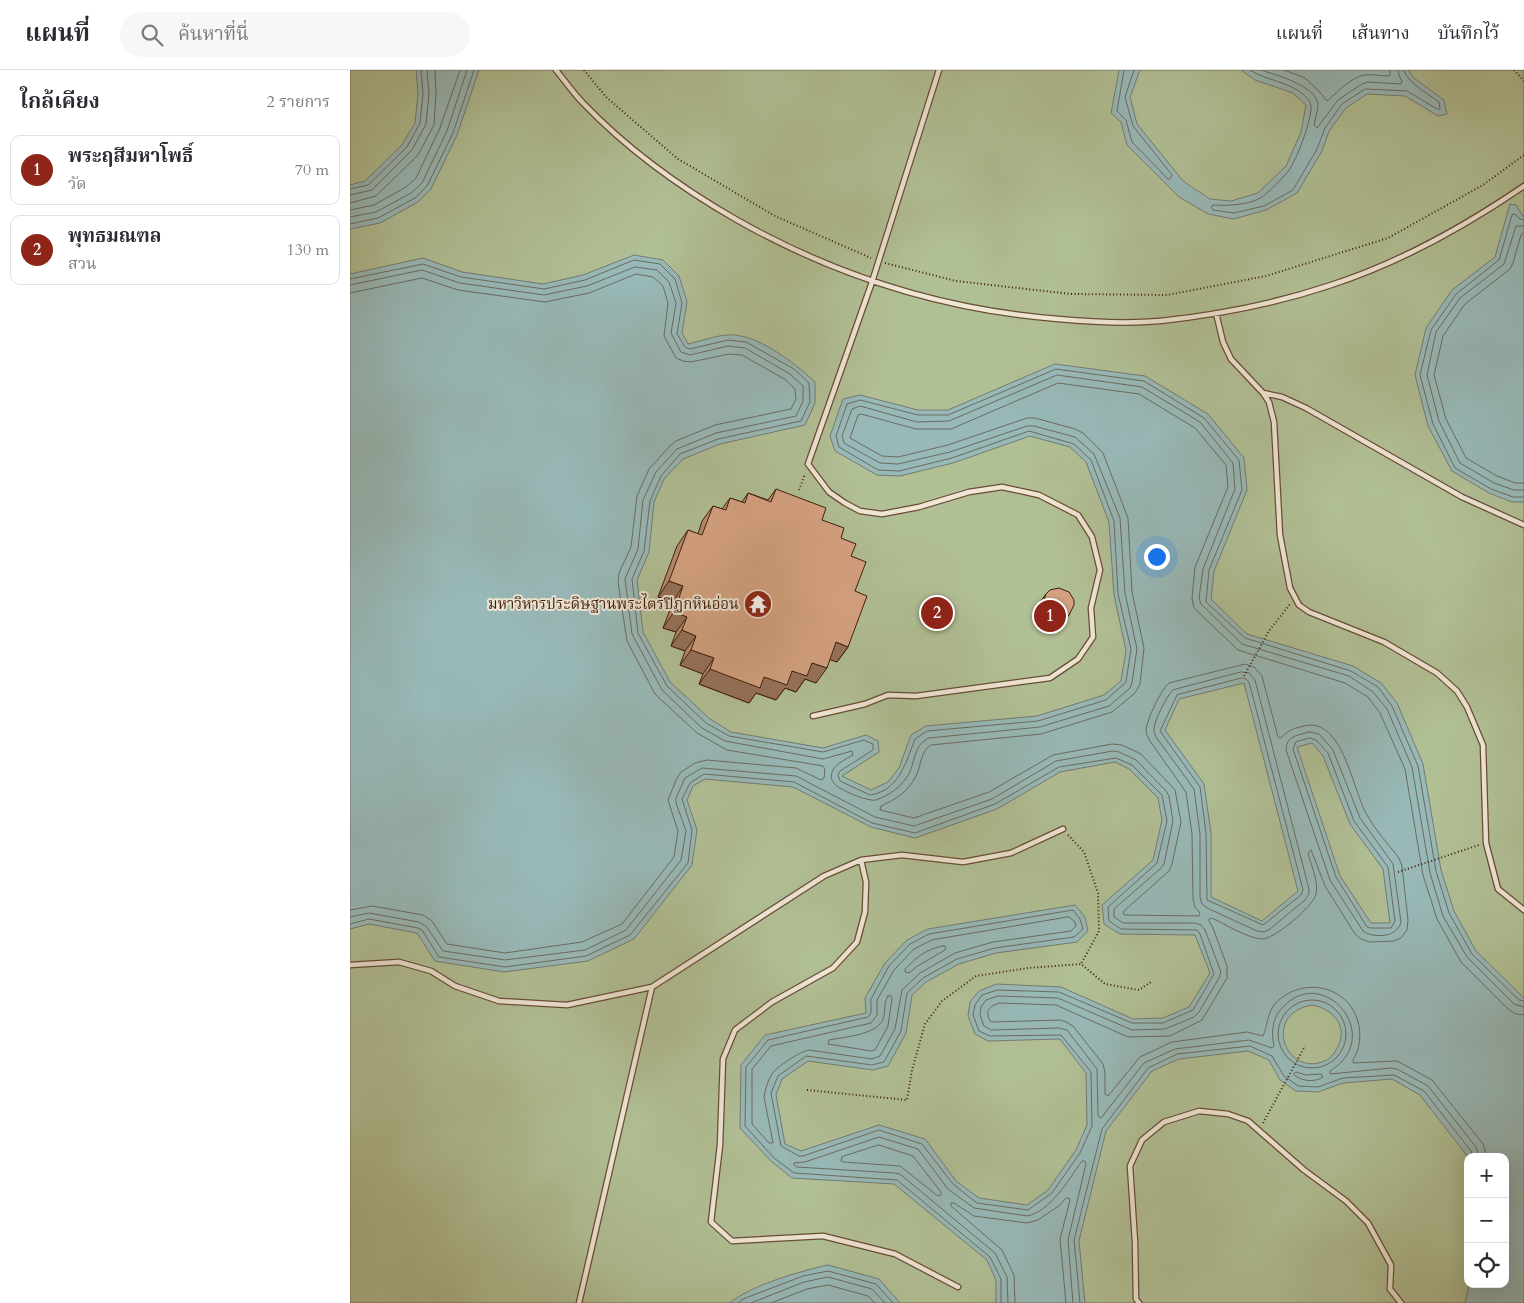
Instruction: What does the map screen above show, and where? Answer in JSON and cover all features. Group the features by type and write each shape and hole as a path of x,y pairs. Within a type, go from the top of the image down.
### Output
{"lane":[{"path":"556,70 583,102 620,138 660,171 699,197 773,239 820,262 872,282 962,306 1031,317 1093,322 1157,321 1216,313 1269,302 1328,286 1384,264 1440,237 1524,186"},
{"path":"813,716 865,704 888,695 916,696 1050,678 1078,658 1093,637 1091,608 1100,570 1092,537 1078,515 1039,495 1002,487 969,492 920,507 882,514 860,511 845,504 829,492 808,464 879,262 939,70"},
{"path":"1216,313 1223,342 1231,359 1263,393 1274,422 1280,535 1290,588 1295,598 1299,605 1309,612 1384,642 1438,673 1457,691 1467,707 1483,745 1486,843 1498,889 1524,910"},
{"path":"1263,393 1282,398 1306,408 1462,497 1524,525"},
{"path":"350,965 400,962 431,972 455,986 499,1001 567,1004 652,987 824,876 861,860 902,855 963,862 1011,853 1063,829"},
{"path":"861,860 866,882 865,912 856,942 833,968 772,1002 735,1030 723,1059 720,1145 712,1222 732,1242 823,1236 895,1254 958,1287"},
{"path":"579,1303 652,987"},
{"path":"1138,1303 1136,1299 1135,1242 1130,1166 1142,1140 1164,1122 1199,1111 1228,1114 1248,1121 1304,1170 1346,1201 1368,1223 1391,1265 1390,1289 1401,1303"}],"path":[{"path":"584,70 606,97 678,159 775,216 879,262 956,281 1071,294 1167,295 1266,276 1388,238 1484,185 1524,156"},
{"path":"1514,70 1524,81"},
{"path":"798,490 808,464"},
{"path":"1244,676 1269,631 1295,598"},
{"path":"1063,829 1084,852 1098,893 1099,931 1081,964"},
{"path":"1398,872 1486,843"},
{"path":"807,1090 907,1100 912,1070 925,1024 942,1000 976,976 1028,968 1081,964 1105,984 1138,990 1151,982"},
{"path":"1259,1130 1305,1046"}],"green space":[{"path":"350,70 1524,70 1524,1303 350,1303"}],"water":[{"path":"416,70 479,70 457,135 431,189 418,202 380,223 350,229 350,185 365,181 402,145 415,123 418,93"},
{"path":"1119,70 1140,70 1130,97 1137,124 1183,181 1210,199 1231,201 1258,193 1286,166 1301,132 1306,105 1293,93 1255,80 1241,70 1408,70 1414,78 1444,100 1447,114 1438,116 1405,96 1367,94 1346,108 1329,131 1322,151 1297,193 1266,210 1234,219 1208,214 1179,197 1127,145 1121,122 1111,113"},
{"path":"1510,204 1516,205 1524,218 1524,502 1512,502 1489,493 1452,471 1428,426 1415,375 1426,328 1452,290 1495,257"},
{"path":"634,255 663,260 679,276 687,302 682,333 688,344 727,335 750,338 786,358 815,382 815,403 805,425 720,444 683,459 664,479 654,502 649,552 637,580 643,632 670,682 710,719 731,732 823,748 866,735 878,741 879,752 842,776 871,790 888,782 899,768 911,735 926,726 1037,716 1104,695 1121,681 1126,650 1114,595 1109,522 1086,462 1070,447 1030,436 953,463 900,476 877,475 835,451 830,436 843,399 860,395 918,410 948,410 1055,364 1145,376 1208,414 1244,458 1247,490 1214,571 1211,599 1247,634 1353,666 1381,683 1397,703 1423,764 1441,870 1454,911 1476,951 1524,998 1524,1303 1465,1303 1468,1288 1509,1288 1509,1153 1465,1153 1420,1095 1392,1079 1343,1083 1318,1092 1296,1091 1280,1080 1269,1060 1248,1051 1179,1059 1152,1071 1106,1131 1079,1241 1085,1303 996,1303 996,1280 987,1260 894,1184 792,1178 771,1161 740,1128 741,1065 765,1035 866,1013 865,998 885,963 907,940 928,929 1075,905 1085,917 1088,931 1077,942 996,953 959,964 926,982 912,995 906,1033 888,1066 873,1070 808,1061 782,1079 776,1095 785,1144 801,1151 879,1125 925,1139 956,1181 979,1198 1027,1205 1048,1190 1076,1150 1087,1125 1086,1073 1060,1039 988,1041 975,1034 968,1016 970,1002 979,991 996,984 1061,987 1133,1019 1163,1018 1189,1007 1210,973 1195,935 1120,934 1104,924 1102,905 1153,860 1162,820 1158,798 1129,769 1115,762 1060,772 997,809 915,838 871,827 793,787 705,779 693,786 687,800 697,830 692,865 634,939 588,961 504,972 435,961 417,933 369,924 350,929 350,274 423,258 462,272 543,284 583,275","holes":["1244,683 1298,891 1262,921 1211,897 1211,833 1204,784 1165,730 1179,699","1312,743 1323,756 1350,824 1383,869 1390,923 1371,923 1340,876 1297,747","1312,1005 1320,1007 1333,1015 1338,1021 1341,1034 1340,1042 1332,1056 1322,1062 1309,1064 1298,1060 1289,1052 1284,1042 1283,1030 1287,1020 1297,1011"]},
{"path":"828,1265 879,1279 900,1303 730,1303 750,1290 791,1275"}],"building":[{"name":"มหาวิหารประดิษฐานพระไตรปิฏกหินอ่อน","path":"776,489 826,508 822,520 844,528 841,538 856,544 851,556 866,562 855,591 867,596 848,647 836,642 827,668 812,663 807,676 792,671 787,685 764,677 760,688 710,669 714,658 691,650 696,636 682,630 687,617 674,612 683,586 669,581 688,530 702,535 713,506 726,510 730,498 745,503 748,493 771,502"},
{"path":"1059,588 1069,592 1074,600 1074,605 1069,615 1060,619 1050,617 1043,603 1046,594 1050,590"}],"place":[{"name":"มหาวิหารประดิษฐานพระไตรปิฏกหินอ่อน","path":"758,604"},
{"name":"พุทธมณฑล","path":"937,613"},
{"name":"พระฤสีมหาโพธิ์","path":"1050,616"}]}
